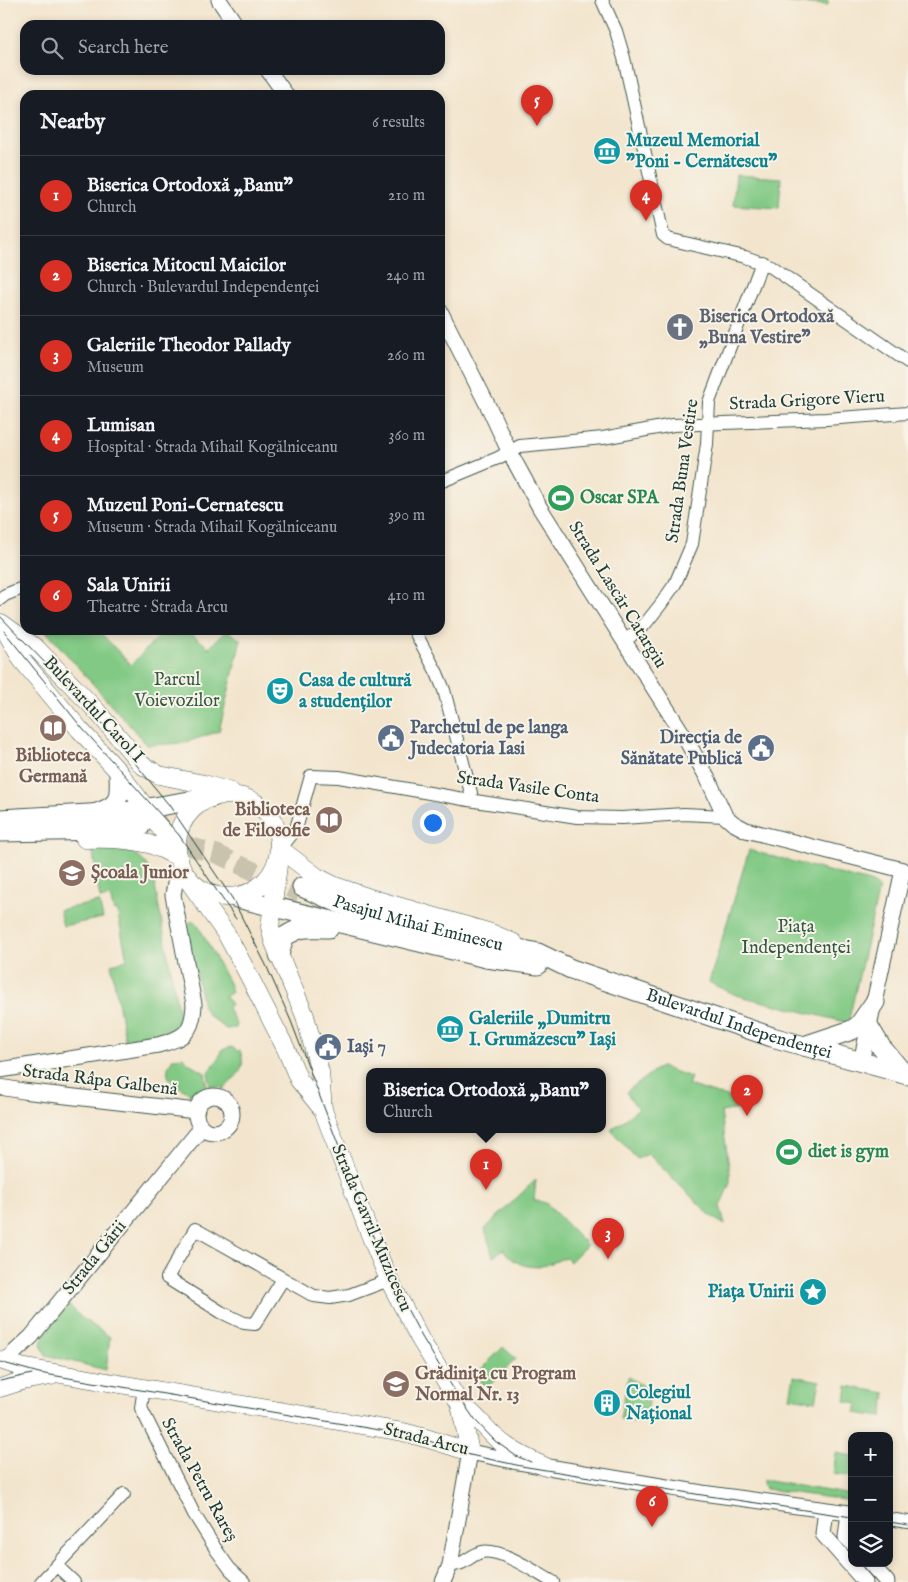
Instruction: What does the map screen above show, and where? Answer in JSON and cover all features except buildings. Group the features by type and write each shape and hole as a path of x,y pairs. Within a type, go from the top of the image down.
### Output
{"main road":[{"name":"Bulevardul Carol I","path":"0,622 22,660 80,730 120,774 147,809 178,856"},
{"name":"Bulevardul Carol I","path":"0,622 36,648 95,709 142,764 159,775 204,784 250,799"},
{"path":"93,814 113,806 118,799 120,774"},
{"path":"0,818 93,814 147,809 223,795 250,799 273,818 279,837 279,854 268,878 250,892 238,898"},
{"path":"213,796 202,801 193,809 182,824 178,842 178,856 188,880 200,890 212,896 238,898 274,906 486,958 536,959"},
{"path":"0,826 100,824 140,830 0,832"},
{"path":"0,842 94,838 120,840 149,844 178,856"},
{"path":"279,854 335,886 491,933 536,959"},
{"name":"Strada Gavril Muzicescu","path":"279,854 270,927 273,940 305,1016 320,1072 322,1110"},
{"name":"Strada Gavril Muzicescu","path":"188,880 226,935 286,1049 299,1080 322,1110 389,1280 420,1339 461,1408 470,1452"},
{"name":"Pasajul Mihai Eminescu","path":"301,890 338,908 397,926 536,959"},
{"path":"279,954 284,937 295,930 307,926 365,929"},
{"name":"Bulevardul Independenței","path":"536,959 772,1036 906,1075"},
{"path":"804,1046 852,1030 859,1025 875,1002"},
{"path":"869,1027 881,1047 906,1075"},
{"name":"Strada Arcu","path":"2,1362 61,1374 403,1432 470,1452"},
{"path":"0,1388 22,1381 61,1374"},
{"path":"433,1440 450,1433 455,1428 461,1408 470,1409 495,1437 505,1445 525,1457 546,1466"}],"street":[{"path":"219,0 233,20"},
{"path":"602,0 616,31 624,58 663,235 668,239 684,244 722,251 762,262 778,271 908,362"},
{"path":"272,75 282,90"},
{"name":"Strada Buna Vestire","path":"624,642 646,624 675,584 692,544 707,444 709,402 762,262"},
{"name":"Strada Lascăr Catargiu","path":"445,321 509,452 540,508 679,729 707,777 725,816"},
{"name":"Strada Grigore Vieru","path":"445,480 520,446 603,438 673,426 708,423 826,420 908,413"},
{"path":"0,599 20,589"},
{"path":"417,635 444,690 471,793 469,800"},
{"name":"Strada Vasile Conta","path":"279,854 296,830 311,776 339,777 577,817 622,818 684,814 725,816"},
{"path":"725,816 746,830 906,870 861,1062"},
{"path":"0,1070 158,1044 176,1040 186,1034 194,1018 194,1004 173,895 178,856"},
{"path":"23,1091 18,1079 21,1073 37,1065"},
{"name":"Strada Râpa Galbenă","path":"0,1086 23,1091 196,1111"},
{"path":"212,1096 223,1098 231,1107 231,1119 224,1128 213,1131 202,1127 197,1120 196,1111 201,1101 212,1096"},
{"name":"Strada Gării","path":"2,1362 31,1338 202,1127"},
{"path":"283,1279 255,1324 244,1323 221,1312 167,1278 195,1229 314,1296 330,1298 349,1295 389,1280"},
{"name":"Strada Petru Rareș","path":"144,1388 141,1408 190,1506 217,1552 244,1582"},
{"path":"443,1582 450,1565 470,1452"},
{"name":"Strada Arcu","path":"470,1452 702,1492 848,1514"},
{"path":"41,1582 124,1494"},
{"path":"826,1510 823,1534 865,1582"},
{"path":"893,1520 908,1522"},
{"path":"848,1526 846,1537 848,1539"},
{"path":"450,1565 458,1565 479,1553 500,1553 553,1582"},
{"path":"57,1566 74,1582"},
{"path":"874,1567 887,1582"}],"green space":[{"path":"776,0 828,0 828,5 776,2"},
{"path":"736,175 781,178 779,208 733,205"},
{"name":"Parcul Voievozilor","path":"49,635 103,635 131,665 160,635 193,635 209,648 221,635 234,635 241,640 219,731 184,743 147,745"},
{"path":"92,847 122,850 130,853 144,862 150,870 154,881 179,1014 176,1024 169,1030 125,1039 111,964 127,960 117,910 114,911 110,897 100,899"},
{"name":"Piața Independenței","path":"749,850 873,883 879,889 849,1019 845,1022 736,995 709,982"},
{"path":"99,902 103,918 63,926 59,910"},
{"path":"191,921 198,925 229,983 232,992 225,997 231,1004 228,1008 236,1024 235,1028 226,1029 207,1014 203,1006 187,929"},
{"path":"232,1047 237,1051 240,1050 242,1063 240,1072 225,1088 210,1086 208,1073 219,1058 221,1050"},
{"path":"183,1057 205,1073 207,1087 191,1093 172,1082 167,1072 170,1063 173,1058"},
{"path":"661,1067 691,1077 688,1085 757,1106 721,1112 730,1173 730,1183 720,1206 725,1225 712,1217 648,1154 637,1159 611,1130 638,1109 626,1092"},
{"path":"536,1179 534,1200 546,1203 587,1245 570,1262 566,1258 546,1265 528,1266 512,1259 503,1249 493,1257 485,1229"},
{"path":"68,1304 82,1318 110,1337 106,1370 46,1355 41,1344 43,1337"},
{"path":"503,1347 516,1359 487,1388 475,1375"},
{"path":"794,1376 820,1381 816,1401 790,1397"},
{"path":"628,1377 652,1391 642,1423 620,1419"},
{"path":"847,1386 886,1393 882,1417 855,1413 857,1403 845,1401"},
{"path":"836,1453 848,1455 848,1476 833,1474"},
{"path":"763,1480 848,1494 848,1500 766,1489 763,1485"}],"tunnel":[{"path":"159,838 217,854 300,893"}],"tram line":[{"path":"0,616 97,717 130,757 169,805 232,898 266,965 291,1021 391,1279 422,1337 475,1420 495,1441 516,1456 531,1462"},
{"path":"4,631 82,728 179,835 236,919"},
{"path":"0,1362 39,1373 403,1434 470,1455 521,1466 848,1516"},
{"path":"0,1381 32,1374"},
{"path":"893,1523 908,1525"}],"place":[{"name":"Muzeul Poni-Cernatescu","path":"537,126"},
{"name":"Muzeul Memorial \"Poni - Cernătescu\"","path":"607,151"},
{"name":"Lumisan","path":"646,221"},
{"name":"Biserica Ortodoxă „Buna Vestire”","path":"680,327"},
{"name":"Oscar SPA","path":"561,498"},
{"name":"Casa de cultură a studenților","path":"280,691"},
{"name":"Biblioteca Germană","path":"53,728"},
{"name":"Parchetul de pe langa Judecatoria Iasi","path":"391,738"},
{"name":"Direcția de Sănătate Publică","path":"761,748"},
{"name":"Biblioteca de Filosofie","path":"329,820"},
{"name":"Școala Junior","path":"72,873"},
{"name":"Galeriile „Dumitru I. Grumăzescu” Iași","path":"450,1029"},
{"name":"Iași 7","path":"328,1047"},
{"name":"Biserica Mitocul Maicilor","path":"747,1116"},
{"name":"diet is gym","path":"789,1152"},
{"name":"Biserica Ortodoxă „Banu”","path":"486,1190"},
{"name":"Galeriile Theodor Pallady","path":"608,1259"},
{"name":"Piața Unirii","path":"813,1292"},
{"name":"Grădinița cu Program Normal Nr. 13","path":"396,1384"},
{"name":"Colegiul Național","path":"607,1403"},
{"name":"Sala Unirii","path":"652,1527"}]}
